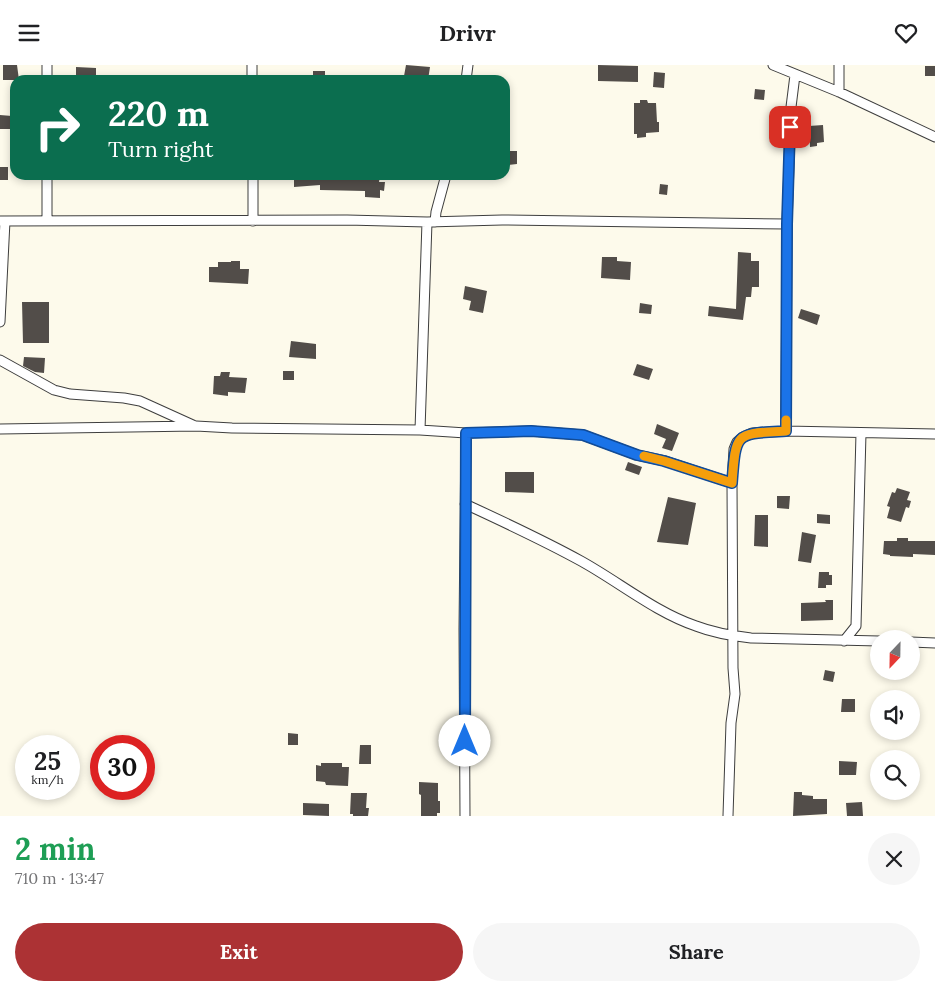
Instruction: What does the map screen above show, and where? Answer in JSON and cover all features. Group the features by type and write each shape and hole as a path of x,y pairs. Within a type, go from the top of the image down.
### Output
{"street":[{"path":"773,65 840,92 935,137"},
{"path":"839,65 840,92"},
{"path":"786,431 787,224 791,107 795,75"},
{"path":"47,180 47,221"},
{"path":"253,180 253,221"},
{"path":"420,431 431,222 436,213 445,180"},
{"path":"0,322 2,221 431,222 502,220 787,224"},
{"path":"0,360 54,391 140,401 196,426"},
{"path":"0,429 196,426 466,433 531,431 583,435 637,455 664,461 732,483"},
{"path":"728,816 731,723 735,694 732,483 734,449 737,442 752,433 786,431 935,434"},
{"path":"465,816 466,433"},
{"path":"844,641 856,626 861,433"},
{"path":"465,504 579,560 669,615 697,627 733,636 751,638 868,641"},
{"path":"856,626 868,641"},
{"path":"920,642 935,643"}],"building":[{"path":"3,65 17,65 18,75 10,75 10,80 3,80"},
{"path":"406,65 430,67 429,75 404,75"},
{"path":"598,65 638,66 638,82 598,81"},
{"path":"925,66 935,66 935,76 925,76"},
{"path":"76,67 96,68 96,75 76,75"},
{"path":"313,71 325,71 325,75 313,75"},
{"path":"654,72 665,73 664,88 653,87"},
{"path":"755,89 765,90 764,100 754,99"},
{"path":"640,100 656,103 659,132 646,133 646,137 637,138 637,134 634,134 634,103 640,103"},
{"path":"0,115 10,116 10,129 0,129"},
{"path":"823,125 824,142 810,147 809,126"},
{"path":"510,151 517,151 517,164 510,165"},
{"path":"0,167 8,167 8,180 0,180"},
{"path":"294,180 379,180 379,182 385,182 384,191 380,190 380,198 365,197 365,191 320,190 320,185 294,187"},
{"path":"660,184 668,185 667,195 659,194"},
{"path":"738,252 751,253 751,261 759,261 759,287 752,287 751,297 746,297 743,320 708,316 709,306 736,309"},
{"path":"602,257 617,257 617,261 631,262 630,280 601,278"},
{"path":"240,261 240,269 249,269 248,284 209,282 209,267 218,267 218,262"},
{"path":"465,286 487,291 483,313 469,310 471,301 463,299"},
{"path":"22,302 49,302 49,343 23,343"},
{"path":"640,303 652,305 651,314 639,313"},
{"path":"801,309 820,315 817,325 798,318"},
{"path":"291,341 316,344 316,359 289,357"},
{"path":"24,357 45,358 44,373 35,372 23,366"},
{"path":"637,364 653,369 649,380 633,375"},
{"path":"283,371 294,371 294,380 283,380"},
{"path":"221,372 230,372 229,377 247,378 245,393 228,392 228,396 213,394 214,376 220,376"},
{"path":"657,424 679,433 672,451 662,448 666,439 654,434"},
{"path":"628,462 642,467 639,475 625,470"},
{"path":"505,472 534,472 534,493 505,492"},
{"path":"897,488 910,492 907,500 911,501 909,508 906,507 901,522 887,518 890,507 887,506 892,492 895,493"},
{"path":"777,496 790,496 789,509 777,508"},
{"path":"668,497 696,503 688,545 657,542"},
{"path":"817,514 830,515 830,524 817,523"},
{"path":"755,515 768,515 768,547 754,546"},
{"path":"802,532 816,535 811,563 798,561"},
{"path":"897,538 908,538 908,541 935,541 935,555 913,554 913,557 883,554 884,541 897,541"},
{"path":"819,572 829,572 829,575 832,575 832,585 826,585 826,588 818,588"},
{"path":"825,600 833,600 833,620 801,621 801,603 826,602"},
{"path":"825,670 835,672 833,682 823,680"},
{"path":"842,699 855,699 855,712 841,712"},
{"path":"288,733 298,734 298,745 288,745"},
{"path":"360,745 371,745 371,764 359,764"},
{"path":"839,761 857,762 856,775 839,775"},
{"path":"321,763 342,763 342,767 349,767 348,786 326,785 325,782 316,781 316,765 321,766"},
{"path":"419,782 438,783 440,813 437,813 437,816 421,816"},
{"path":"794,792 802,792 802,795 813,796 813,799 827,799 827,814 793,816"},
{"path":"351,793 367,793 366,808 369,808 368,816 353,816 353,814 350,814"},
{"path":"862,802 863,816 847,816 846,803"},
{"path":"303,803 329,804 329,816 303,815"}],"slow traffic":[{"path":"644,456 732,483 734,449 737,442 752,433 786,431 786,420"}],"route":[{"path":"465,741 466,433 481,431 531,431 583,435 637,455 664,461 732,483 734,449 737,442 752,433 786,431 787,224 790,127"}]}
